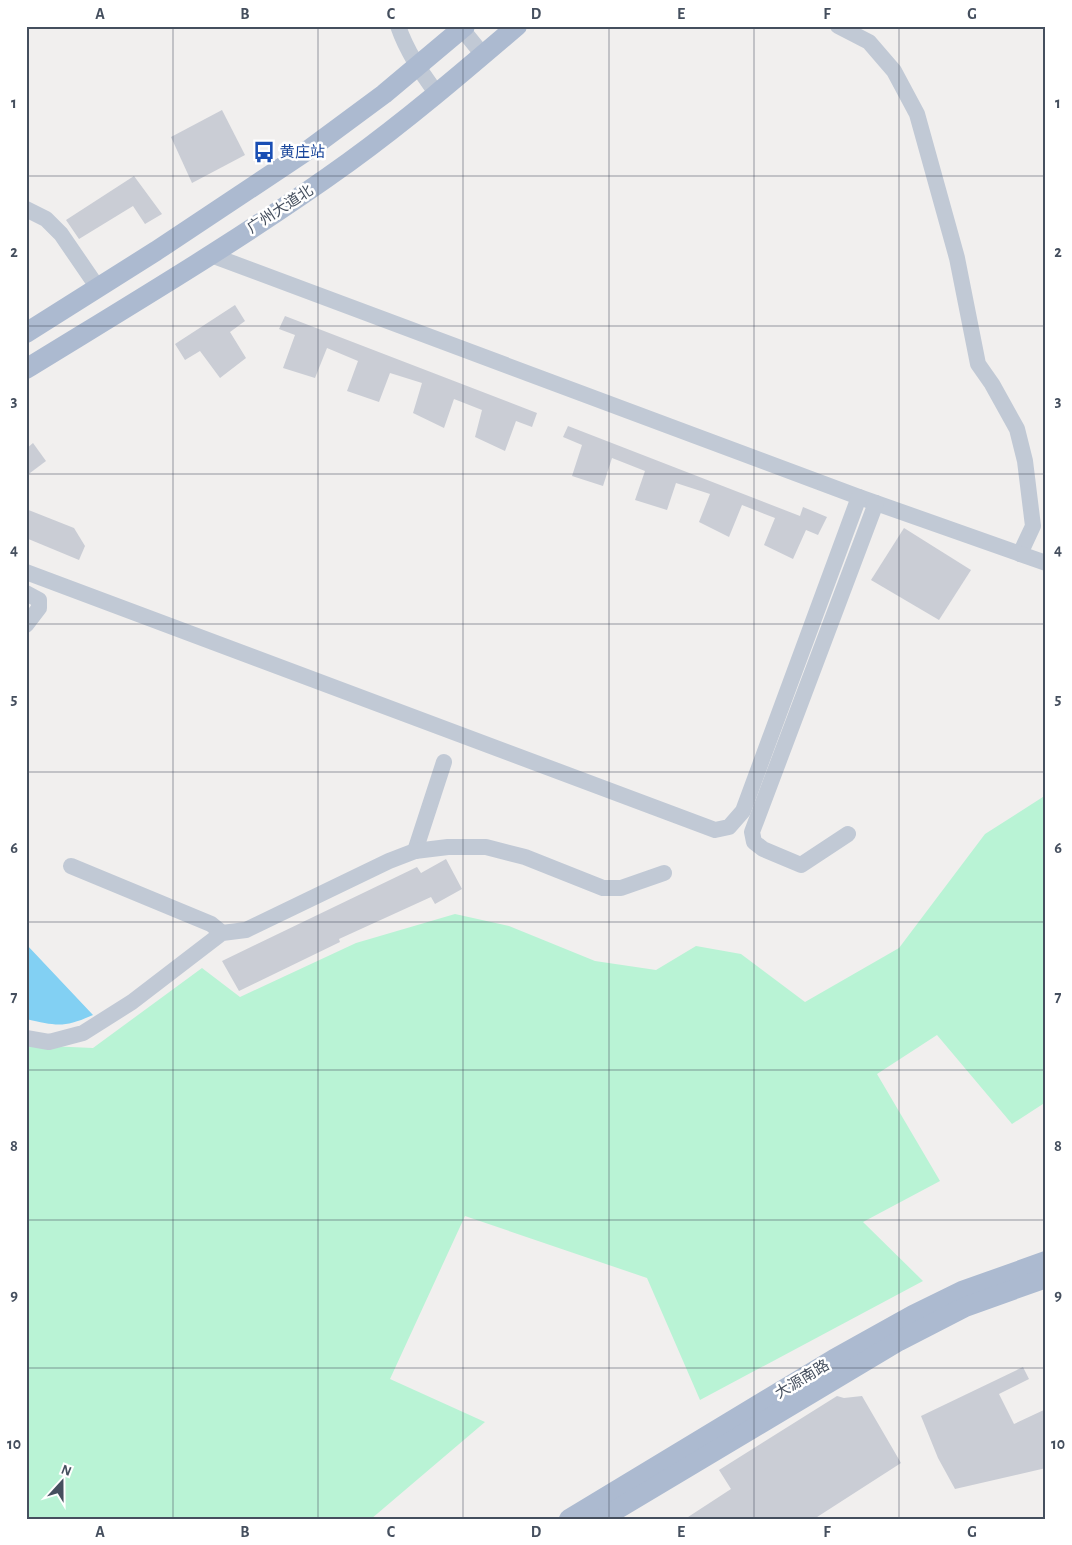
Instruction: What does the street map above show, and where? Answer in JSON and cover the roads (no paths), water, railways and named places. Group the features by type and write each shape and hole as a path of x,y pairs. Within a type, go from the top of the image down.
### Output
{"main road":[{"name":"广州大道北","path":"26,369 211,254 322,181 401,124 517,26"},
{"path":"26,333 246,193 312,148 417,68 464,28"},
{"name":"大源南路","path":"570,1519 834,1359 913,1314 962,1291 1046,1261"},
{"name":"大源南路","path":"601,1519 929,1324 965,1307 1046,1278"}],"street":[{"path":"398,26 403,41 417,68 437,94"},
{"path":"838,26 869,42 894,71 917,114 957,258 978,364 992,384 1017,429 1025,461 1032,526 1020,554"},
{"path":"464,28 483,55"},
{"path":"26,209 46,219 61,234 98,288"},
{"path":"211,254 876,504 1046,563"},
{"path":"26,572 715,830 729,827 743,811 859,497"},
{"path":"848,834 801,865 763,849 754,842 752,832 876,504"},
{"path":"26,593 39,600 39,608 26,625"},
{"path":"415,851 444,762"},
{"path":"26,1038 49,1042 83,1033 132,1002 222,933 246,930 389,861 415,851 448,847 486,848 525,857 604,888 621,888 664,874"},
{"path":"71,866 211,924 222,933"}],"water":[{"path":"26,944 93,1015 67,1024 53,1024 26,1019"}],"place":[{"name":"黄庄站","path":"264,152"}]}
